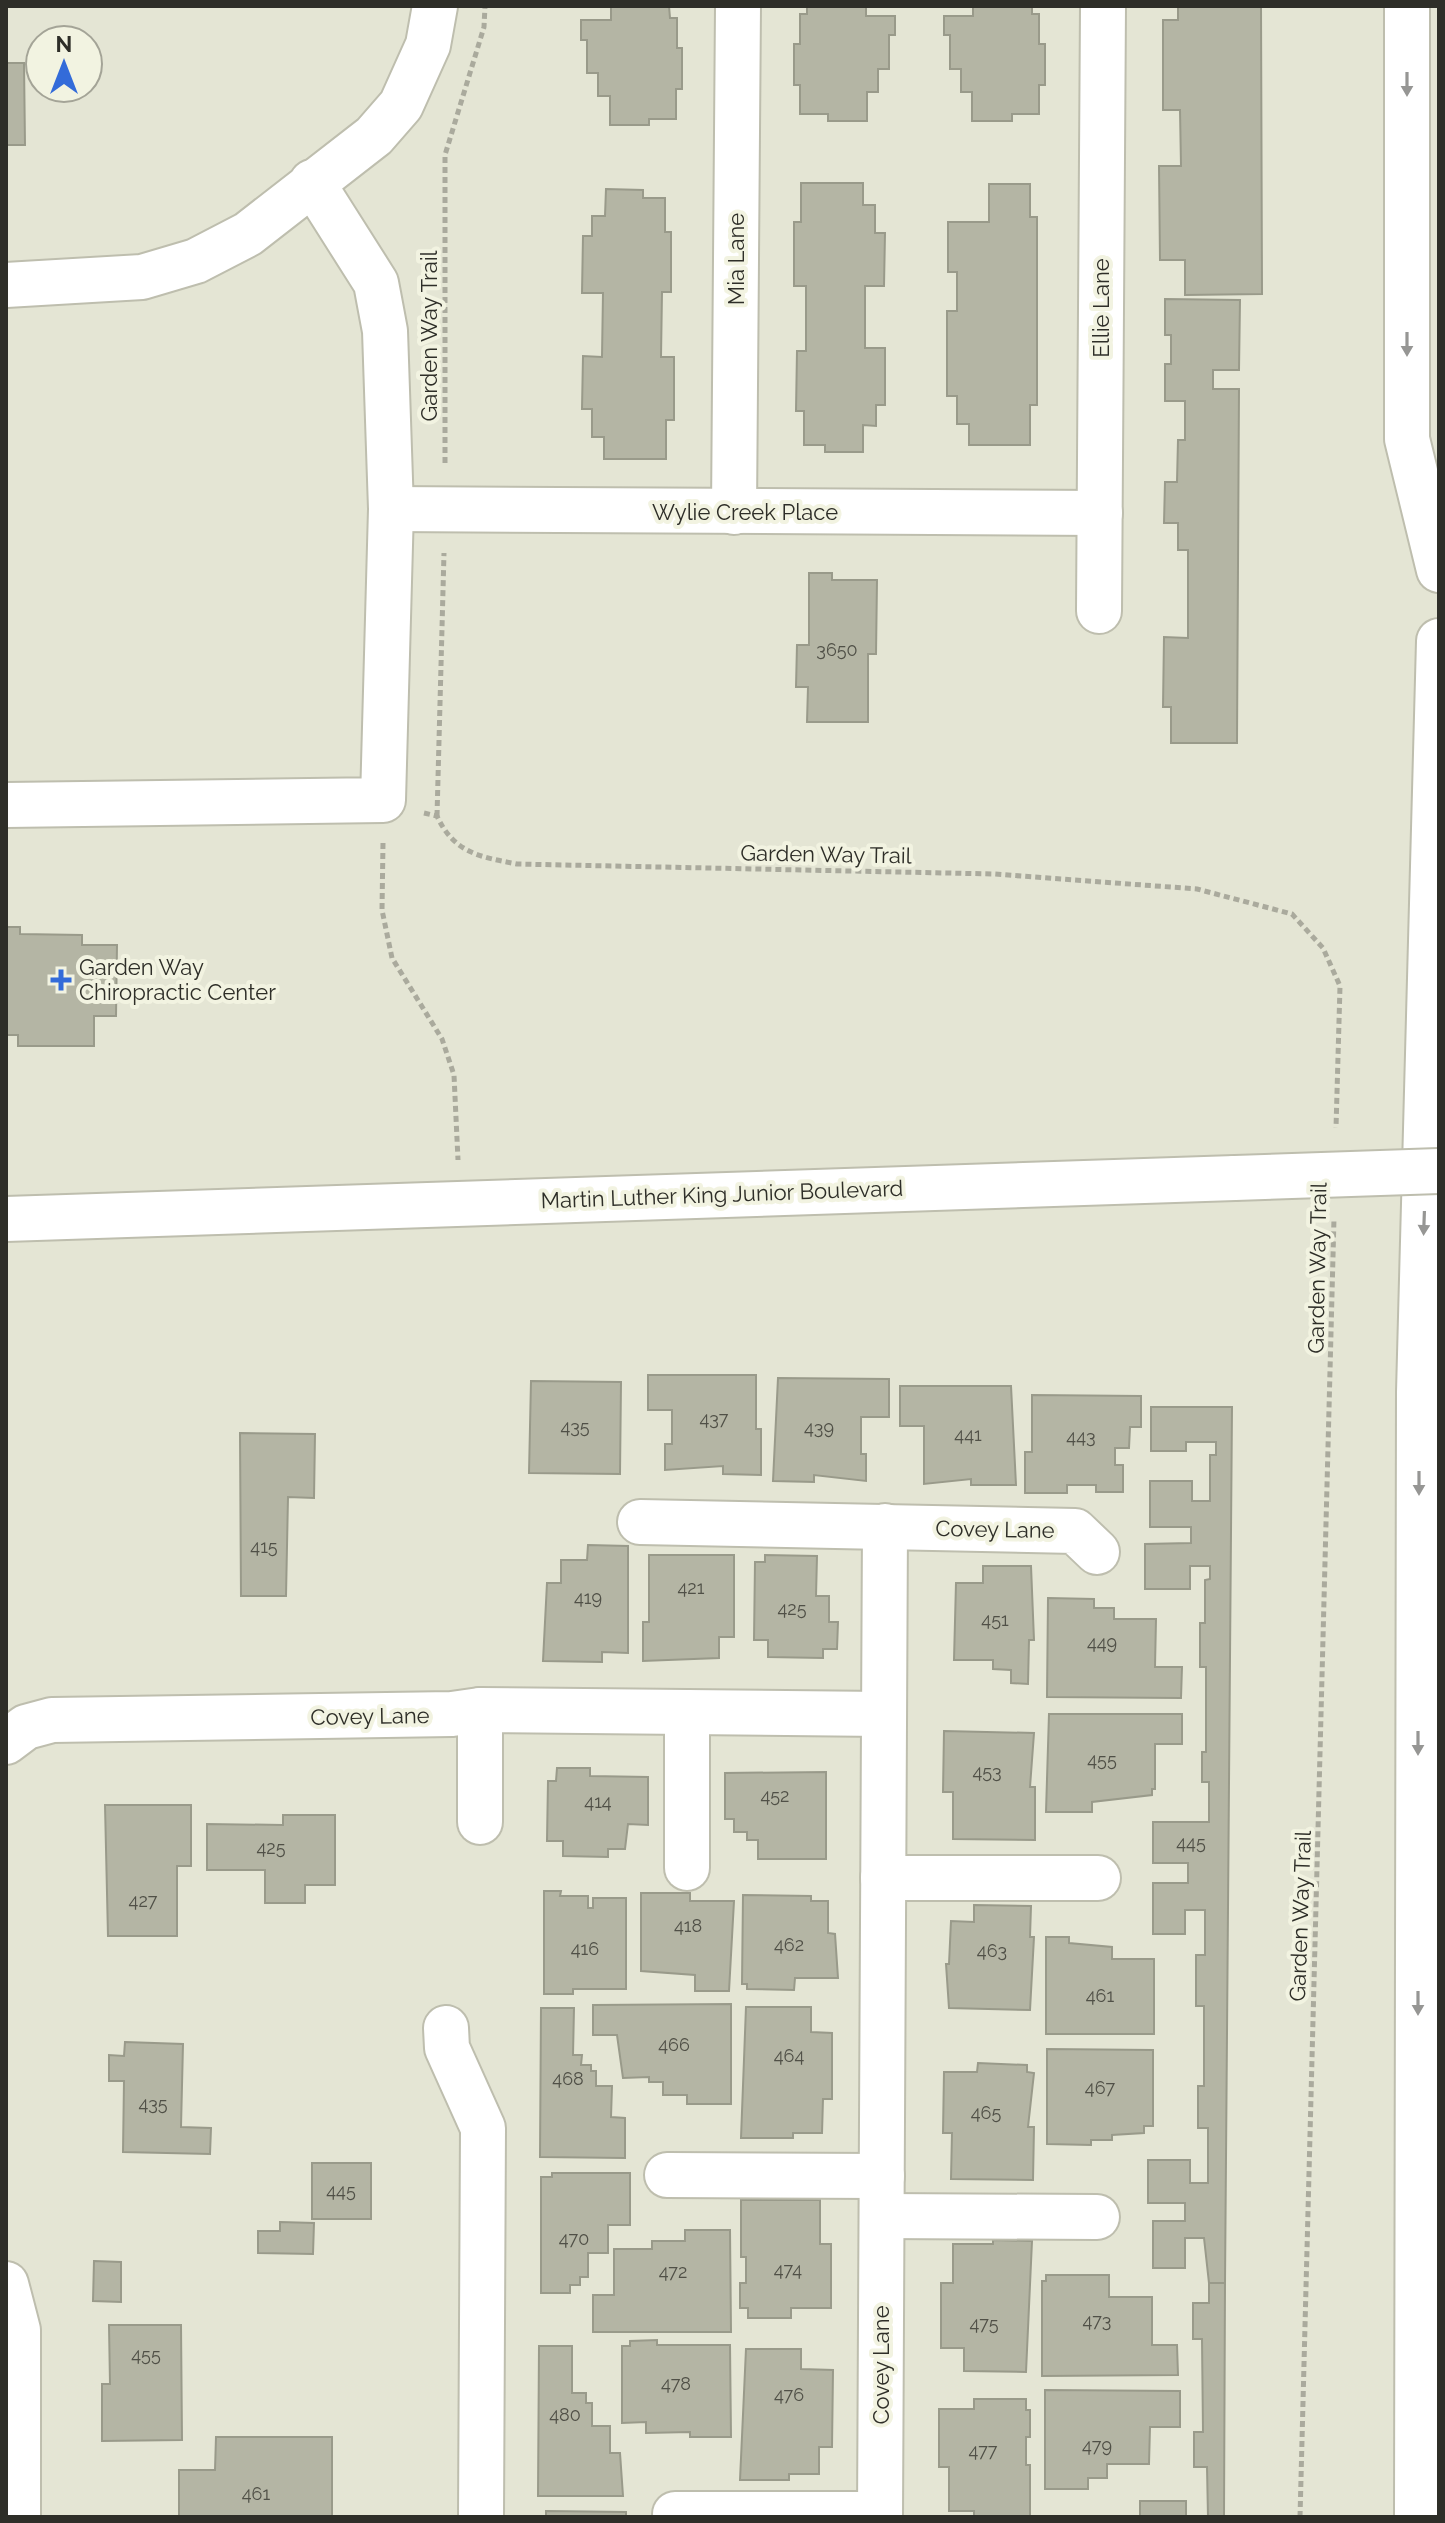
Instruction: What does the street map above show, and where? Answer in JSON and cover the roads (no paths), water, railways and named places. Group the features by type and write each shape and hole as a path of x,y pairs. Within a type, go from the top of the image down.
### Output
{"main road":[{"path":"6,285 142,277 196,261 248,234 374,136 401,105 428,45 435,6"},
{"name":"Mia Lane","path":"734,512 738,6"},
{"name":"Ellie Lane","path":"1099,611 1103,6"},
{"path":"1407,6 1407,439 1439,570"},
{"path":"6,805 383,800 391,509 385,331 376,283 312,182"},
{"name":"Wylie Creek Place","path":"391,509 1100,513"},
{"path":"1417,2517 1419,1392 1439,641"},
{"name":"Martin Luther King Junior Boulevard","path":"6,1219 1439,1171"},
{"name":"Covey Lane","path":"640,1522 1075,1531 1097,1552"},
{"name":"Covey Lane","path":"675,2514 880,2516 885,1526"},
{"path":"480,1710 480,1822"},
{"name":"Covey Lane","path":"6,1742 26,1727 52,1720 428,1715 480,1710 883,1714"},
{"path":"687,1712 687,1868"},
{"path":"883,1878 1098,1878"},
{"path":"446,2028 447,2048 483,2128 481,2517"},
{"path":"667,2175 1097,2217"},
{"path":"6,2284 18,2330 18,2517"}],"place":[{"name":"Garden Way Chiropractic Center","path":"61,980"}]}
